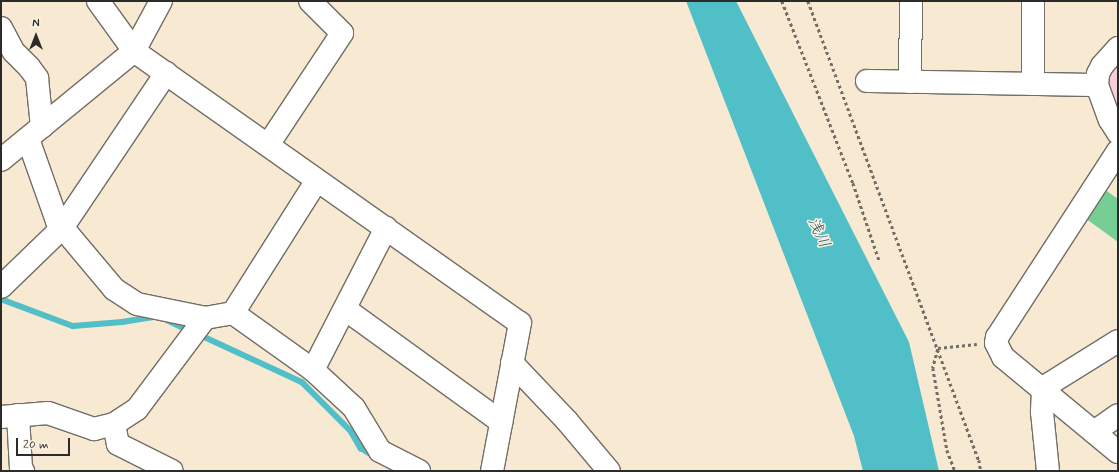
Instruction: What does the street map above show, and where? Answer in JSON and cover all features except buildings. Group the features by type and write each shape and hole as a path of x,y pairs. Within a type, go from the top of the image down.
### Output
{"street":[{"path":"98,1 134,51 520,323 492,471"},
{"path":"1,160 134,51 161,1"},
{"path":"268,145 342,33 310,1"},
{"path":"910,82 911,1"},
{"path":"1033,1 1033,84"},
{"path":"1,28 14,52 29,67 36,78 35,133 57,221 114,289 137,304 205,318 233,313 313,370 354,408 380,451 419,471"},
{"path":"1118,48 1102,66 1097,80 1110,120 1118,133"},
{"path":"1,287 62,228 166,73"},
{"path":"867,81 1033,84 1097,80"},
{"path":"1118,151 998,337 996,343 1003,357 1118,452"},
{"path":"233,313 317,180"},
{"path":"313,370 386,228"},
{"path":"345,309 501,422"},
{"path":"23,471 21,468 10,416 48,413 94,428 114,424 137,409 205,318"},
{"path":"1042,390 1118,341"},
{"path":"512,363 566,421 609,471"},
{"path":"1042,390 1042,412 1048,471"},
{"path":"1094,432 1118,415"},
{"path":"114,424 118,444 172,471"}],"path":[{"path":"782,1 853,183 878,260"},
{"path":"808,1 938,348 979,460 981,471"},
{"path":"938,348 978,344"},
{"path":"938,348 933,368 947,450 955,471"}],"shaded area":[{"path":"1118,65 1118,111 1110,88 1110,73"}],"green space":[{"path":"1104,189 1118,199 1118,242 1085,218"}],"water":[{"name":"浅川","path":"686,1 736,1 909,342 939,471 863,471 854,436"}],"waterway":[{"path":"1,299 73,326 122,322 155,317"},
{"path":"167,320 190,331"},
{"path":"198,334 302,382 351,431 361,448 374,456"}]}
